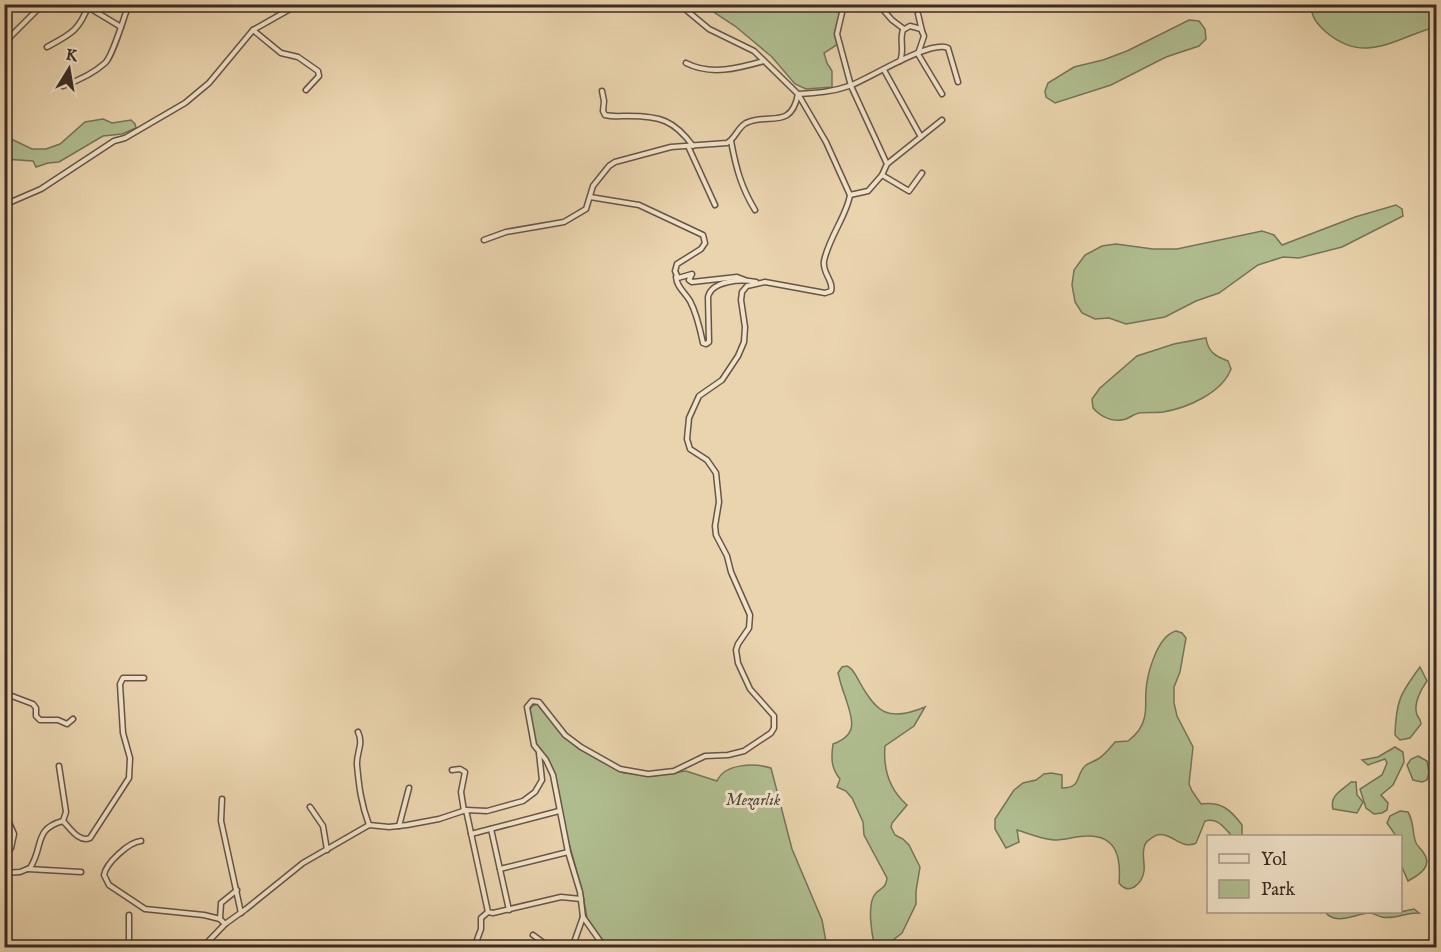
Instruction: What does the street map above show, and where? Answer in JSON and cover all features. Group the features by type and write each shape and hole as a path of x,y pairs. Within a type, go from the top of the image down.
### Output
{"street":[{"path":"10,37 43,4"},
{"path":"83,4 121,27"},
{"path":"63,86 81,79 105,63 129,4"},
{"path":"4,205 41,189 114,141 125,138 185,103 209,83 253,30 299,4"},
{"path":"676,276 681,278 692,274 689,280 692,282 737,277 756,283 830,292 832,286 824,271 824,261 828,243 850,195 826,142 798,94 765,61 740,43 709,28 679,4"},
{"path":"844,4 837,34 851,86 887,164"},
{"path":"878,4 892,20 904,29"},
{"path":"47,47 76,30 88,6"},
{"path":"918,14 924,36 918,54 942,94"},
{"path":"899,62 903,50 901,36 904,29 909,26 922,31"},
{"path":"253,30 281,52 298,57 318,71 319,76 306,90"},
{"path":"798,94 830,92 851,86 931,48 947,47 957,82"},
{"path":"686,63 699,68 720,70 765,61"},
{"path":"884,70 921,137"},
{"path":"602,91 605,115 644,116 664,120 676,126 690,146 715,205"},
{"path":"484,240 506,232 564,222 586,210 594,184 613,163 665,148 725,144 731,141 746,123 774,119 787,114 794,107 798,94"},
{"path":"850,195 868,191 882,175 887,164 942,120"},
{"path":"731,141 736,169 743,190 755,210"},
{"path":"882,175 909,191 922,173"},
{"path":"590,197 639,205 703,235 704,246 679,261 675,267 677,285 689,300 703,343 709,342 708,297 710,290 715,286 746,280"},
{"path":"572,948 583,917 581,899 568,852 553,776 546,760 534,745 527,710 530,703 539,702 565,735 581,747 620,769 648,774 674,771 705,756 728,755 744,751 766,737 774,728 774,716 750,689 736,657 738,644 749,628 750,615 731,572 727,556 716,535 715,526 720,502 716,473 707,460 690,449 687,439 689,418 699,396 722,380 738,356 744,342 745,327 741,296 744,288 756,283"},
{"path":"63,821 81,839 88,839 129,778 130,758 123,733 120,684 123,678 144,678"},
{"path":"4,693 33,704 36,708 36,716 40,720 58,720 67,724 73,719"},
{"path":"358,732 361,742 357,762 358,789 369,825"},
{"path":"202,948 225,924 303,863 369,825 399,826 439,819 465,810 490,811 521,802 537,790 542,780 539,751"},
{"path":"59,766 66,812 63,821"},
{"path":"452,770 460,769 465,772 461,792 488,912"},
{"path":"399,826 409,788"},
{"path":"222,800 221,821 241,913"},
{"path":"4,804 14,834 11,848 4,856"},
{"path":"310,807 323,825 327,850"},
{"path":"471,834 559,811"},
{"path":"28,869 33,864 44,829 51,824 63,821"},
{"path":"491,829 509,910"},
{"path":"141,842 129,845 107,866 104,875 109,885 137,905 149,910 204,915 220,919 225,924"},
{"path":"500,869 568,852"},
{"path":"4,873 28,869 81,872"},
{"path":"220,919 221,903 237,890"},
{"path":"488,912 493,914 561,897 581,899"},
{"path":"474,948 481,929 481,918 488,912"},
{"path":"129,915 129,948"},
{"path":"583,917 605,948"},
{"path":"533,935 544,943 567,948"},
{"path":"1414,948 1437,940"}],"green space":[{"path":"1311,4 1436,5 1436,27 1381,46 1354,47 1341,42 1317,23"},
{"path":"710,5 843,5 837,35 838,44 824,53 832,71 832,87 806,89 795,84 772,57 735,26 715,13"},
{"path":"1189,20 1199,21 1205,29 1206,39 1199,46 1166,57 1111,85 1055,103 1046,97 1045,91 1048,83 1074,67 1127,51"},
{"path":"103,119 112,123 131,120 136,128 122,134 103,136 59,162 36,167 33,161 5,159 5,136 32,149 46,149 60,144 85,122"},
{"path":"1396,205 1402,209 1403,216 1342,247 1299,258 1283,257 1258,265 1219,293 1196,301 1165,317 1126,324 1109,318 1095,319 1082,313 1075,302 1072,285 1074,270 1085,255 1102,246 1116,244 1153,249 1177,249 1262,231 1274,235 1282,245 1355,217"},
{"path":"1206,338 1210,350 1228,361 1231,369 1220,385 1203,398 1172,410 1139,413 1121,420 1108,418 1093,408 1092,399 1100,388 1137,356 1174,344"},
{"path":"1176,631 1182,633 1186,638 1180,672 1174,687 1174,703 1177,716 1193,747 1189,784 1201,804 1220,805 1234,815 1242,825 1242,835 1231,835 1220,824 1210,820 1205,821 1196,843 1190,845 1167,836 1156,836 1145,844 1143,876 1138,884 1131,888 1123,887 1119,883 1118,858 1111,844 1097,837 1083,836 1054,840 1017,830 1019,842 1006,848 995,829 995,819 1014,790 1023,783 1051,773 1062,775 1062,788 1073,786 1086,765 1103,756 1115,742 1128,741 1138,731 1145,716 1147,684 1154,656 1169,634"},
{"path":"847,666 853,670 872,701 885,712 902,714 925,707 914,726 885,746 885,763 889,778 896,793 907,805 891,827 895,835 909,845 920,867 916,904 902,933 884,947 875,947 870,912 873,898 885,886 887,878 864,835 863,822 852,798 846,791 837,787 840,779 832,763 833,744 848,735 852,724 838,673 842,667"},
{"path":"1420,667 1427,681 1420,692 1416,706 1421,724 1410,738 1400,740 1395,735 1400,698"},
{"name":"Mezarlık","path":"537,704 542,707 561,733 579,749 624,773 654,776 686,771 717,781 727,771 741,766 757,765 771,768 792,849 822,920 827,947 607,947 587,918 552,769 546,756 535,745 529,711"},
{"path":"1395,747 1403,752 1404,762 1393,785 1381,795 1388,803 1387,810 1374,814 1366,808 1360,789 1382,775 1387,763 1385,759 1368,765 1362,760 1378,757"},
{"path":"1418,756 1427,761 1429,773 1427,780 1422,782 1413,780 1407,765 1411,759"},
{"path":"1351,782 1356,782 1357,795 1363,802 1357,813 1333,809 1335,796"},
{"path":"1400,811 1408,812 1417,845 1426,857 1424,870 1408,881 1402,867 1402,835 1395,835 1387,823 1390,816"},
{"path":"1414,909 1419,913 1391,918 1373,913 1402,913"},
{"path":"1326,913 1369,913 1340,919"}]}
